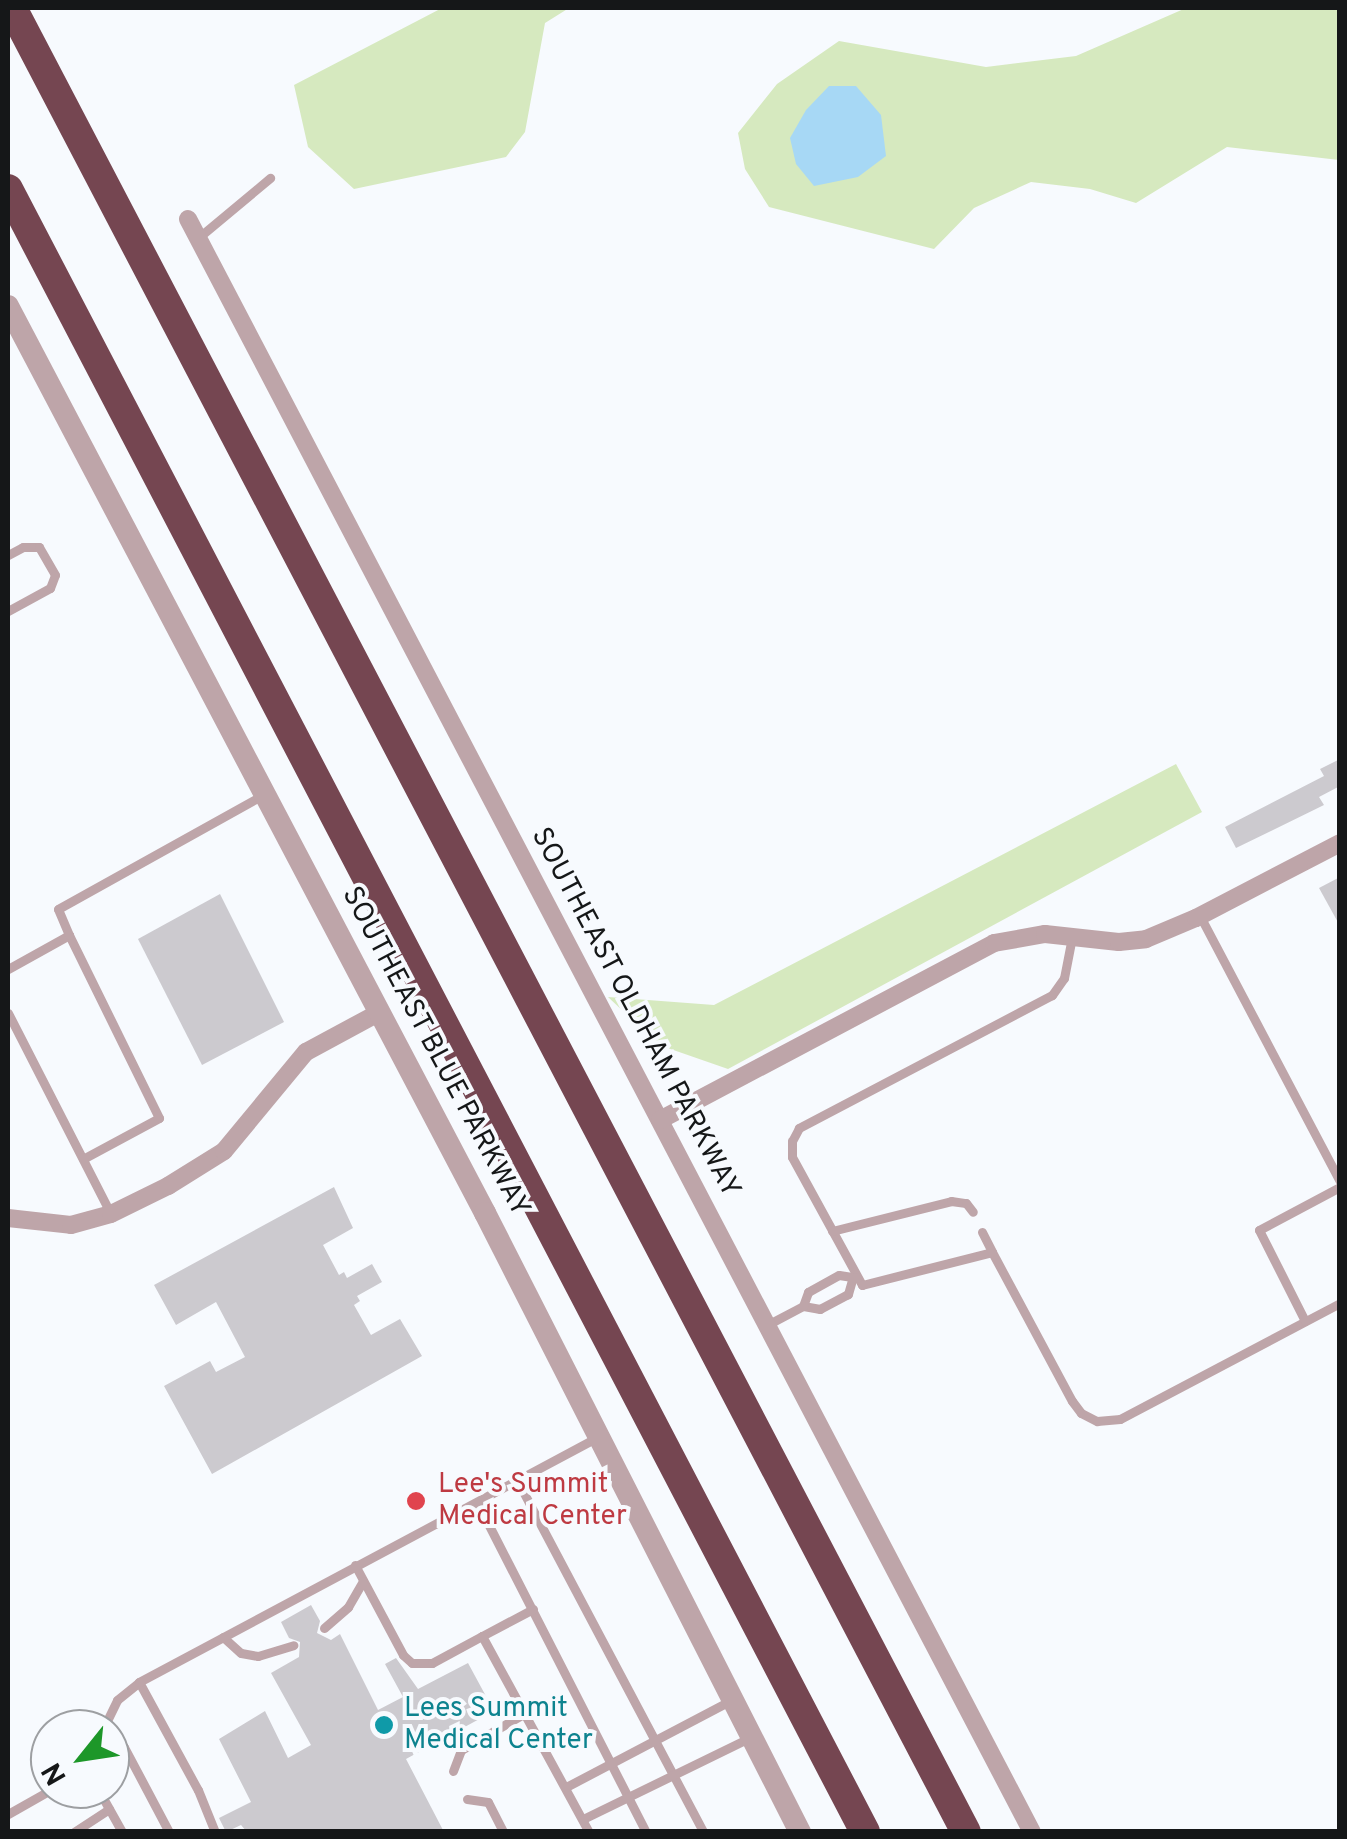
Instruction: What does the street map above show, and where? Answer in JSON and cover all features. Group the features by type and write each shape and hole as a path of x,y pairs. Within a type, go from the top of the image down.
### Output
{"highway":[{"path":"12,8 966,1832"},
{"path":"8,189 865,1832"}],"street":[{"name":"SOUTHEAST OLDHAM PARKWAY","path":"188,219 1032,1832"},
{"name":"SOUTHEAST BLUE PARKWAY","path":"10,318 380,1012 800,1832"},
{"path":"660,1120 994,943 1020,935 1146,939 1200,916 1340,842"},
{"path":"8,1218 71,1224 111,1214 224,1151 306,1052 380,1012"}],"lane":[{"path":"198,238 270,178"},
{"path":"8,555 23,547 39,547 55,574 50,588 8,611"},
{"path":"83,1159 159,1118 58,910 266,794"},
{"path":"1200,916 1340,1185 1259,1230 1306,1321"},
{"path":"8,969 69,935"},
{"path":"767,1325 803,1306 820,1309 848,1294 854,1279 792,1157 792,1141 799,1128 1052,995 1064,978 1072,937"},
{"path":"8,1013 111,1214"},
{"path":"832,1231 951,1201 966,1203 973,1212"},
{"path":"982,1232 1072,1401 1081,1414 1096,1421 1120,1419 1340,1303"},
{"path":"803,1306 808,1292 840,1274 862,1285 992,1252"},
{"path":"114,1709 117,1700 140,1682 599,1437"},
{"path":"517,1480 703,1832"},
{"path":"477,1502 646,1832"},
{"path":"355,1565 403,1655 412,1662 432,1663 533,1609"},
{"path":"324,1628 348,1607 363,1581"},
{"path":"482,1636 589,1832"},
{"path":"223,1637 241,1653 258,1656 293,1645"},
{"path":"140,1682 198,1790 215,1832"},
{"path":"566,1787 734,1698"},
{"path":"452,1771 461,1750 525,1713"},
{"path":"583,1818 752,1736"},
{"path":"461,1750 468,1762"},
{"path":"130,1759 169,1832"},
{"path":"482,1790 503,1832"},
{"path":"467,1799 488,1802"},
{"path":"8,1814 30,1802"},
{"path":"74,1832 108,1809"},
{"path":"110,1809 122,1832"}],"green space":[{"path":"442,8 569,8 545,23 525,132 506,157 354,189 308,147 294,85"},
{"path":"1186,8 1339,8 1339,160 1227,147 1136,203 1090,189 1031,182 974,208 934,249 769,207 745,169 738,133 777,84 839,41 986,67 1076,56"},
{"path":"1176,764 1202,812 728,1069 659,1045 608,997 714,1005"}],"water":[{"path":"829,86 856,86 881,115 886,156 858,177 814,186 796,164 790,138 806,110"}],"building":[{"path":"1340,759 1340,786 1319,797 1324,805 1236,848 1225,827 1324,776 1320,769"},
{"path":"1340,877 1340,926 1319,888"},
{"path":"220,894 284,1022 202,1065 138,939"},
{"path":"334,1187 353,1228 323,1245 339,1275 344,1272 347,1278 372,1264 382,1282 357,1296 360,1301 354,1305 371,1335 400,1319 422,1356 212,1474 164,1386 210,1361 216,1372 245,1357 216,1302 176,1325 154,1285"},
{"name":"Lees Summit Medical Center","path":"311,1605 320,1621 317,1633 331,1640 340,1634 378,1710 403,1697 385,1664 396,1658 418,1689 468,1663 494,1711 406,1759 444,1832 247,1832 241,1825 226,1832 219,1818 251,1802 219,1739 265,1711 288,1758 311,1745 271,1673 299,1657 300,1642 289,1638 281,1622"}],"place":[{"name":"Lee's Summit Medical Center","path":"416,1501"},
{"name":"Lees Summit Medical Center","path":"384,1725"}]}
